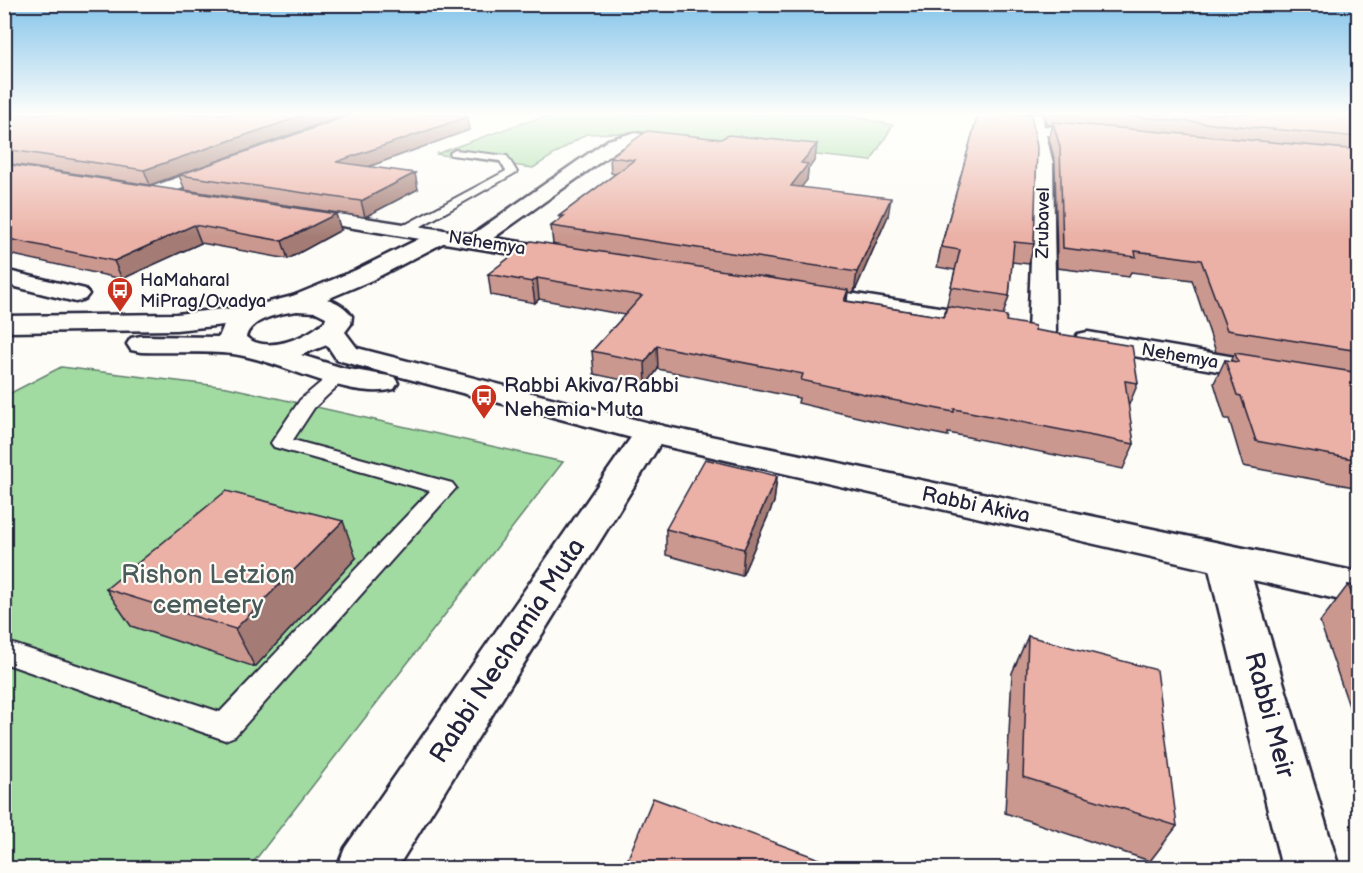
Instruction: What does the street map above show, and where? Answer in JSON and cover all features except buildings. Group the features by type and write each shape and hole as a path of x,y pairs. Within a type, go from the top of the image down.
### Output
{"street":[{"path":"474,241 598,155"},
{"name":"Zrubavel","path":"1042,332 1043,155"},
{"path":"155,192 240,160"},
{"path":"132,189 189,198"},
{"name":"Nehemya","path":"280,211 592,260"},
{"path":"4,324 176,322 259,313 297,303 364,275 439,236"},
{"path":"4,344 250,349 302,346 333,321 364,275"},
{"path":"4,277 76,294"},
{"name":"Nehemya","path":"782,290 1359,387"},
{"path":"297,303 317,304 333,321 347,354 595,419"},
{"path":"259,313 240,323 233,331 232,339 250,349 339,376 595,419"},
{"name":"Rabbi Akiva","path":"595,419 651,434 1359,588"},
{"name":"Rabbi Nechamia Muta","path":"365,868 651,434"},
{"name":"Rabbi Meir","path":"1227,561 1311,868"}],"lane":[{"path":"405,230 512,172 503,158 472,155"},
{"path":"4,652 225,727 445,488 281,443 307,404 339,376"}],"green space":[{"path":"441,155 554,155 533,168"},
{"path":"814,155 875,155 871,161"},
{"name":"Rishon Letzion cemetery","path":"61,367 227,387 563,462 249,868 5,868 5,396"}],"place":[{"name":"HaMaharal MiPrag/Ovadya","path":"120,313"},
{"name":"Rabbi Akiva/Rabbi Nehemia Muta","path":"484,420"}]}
